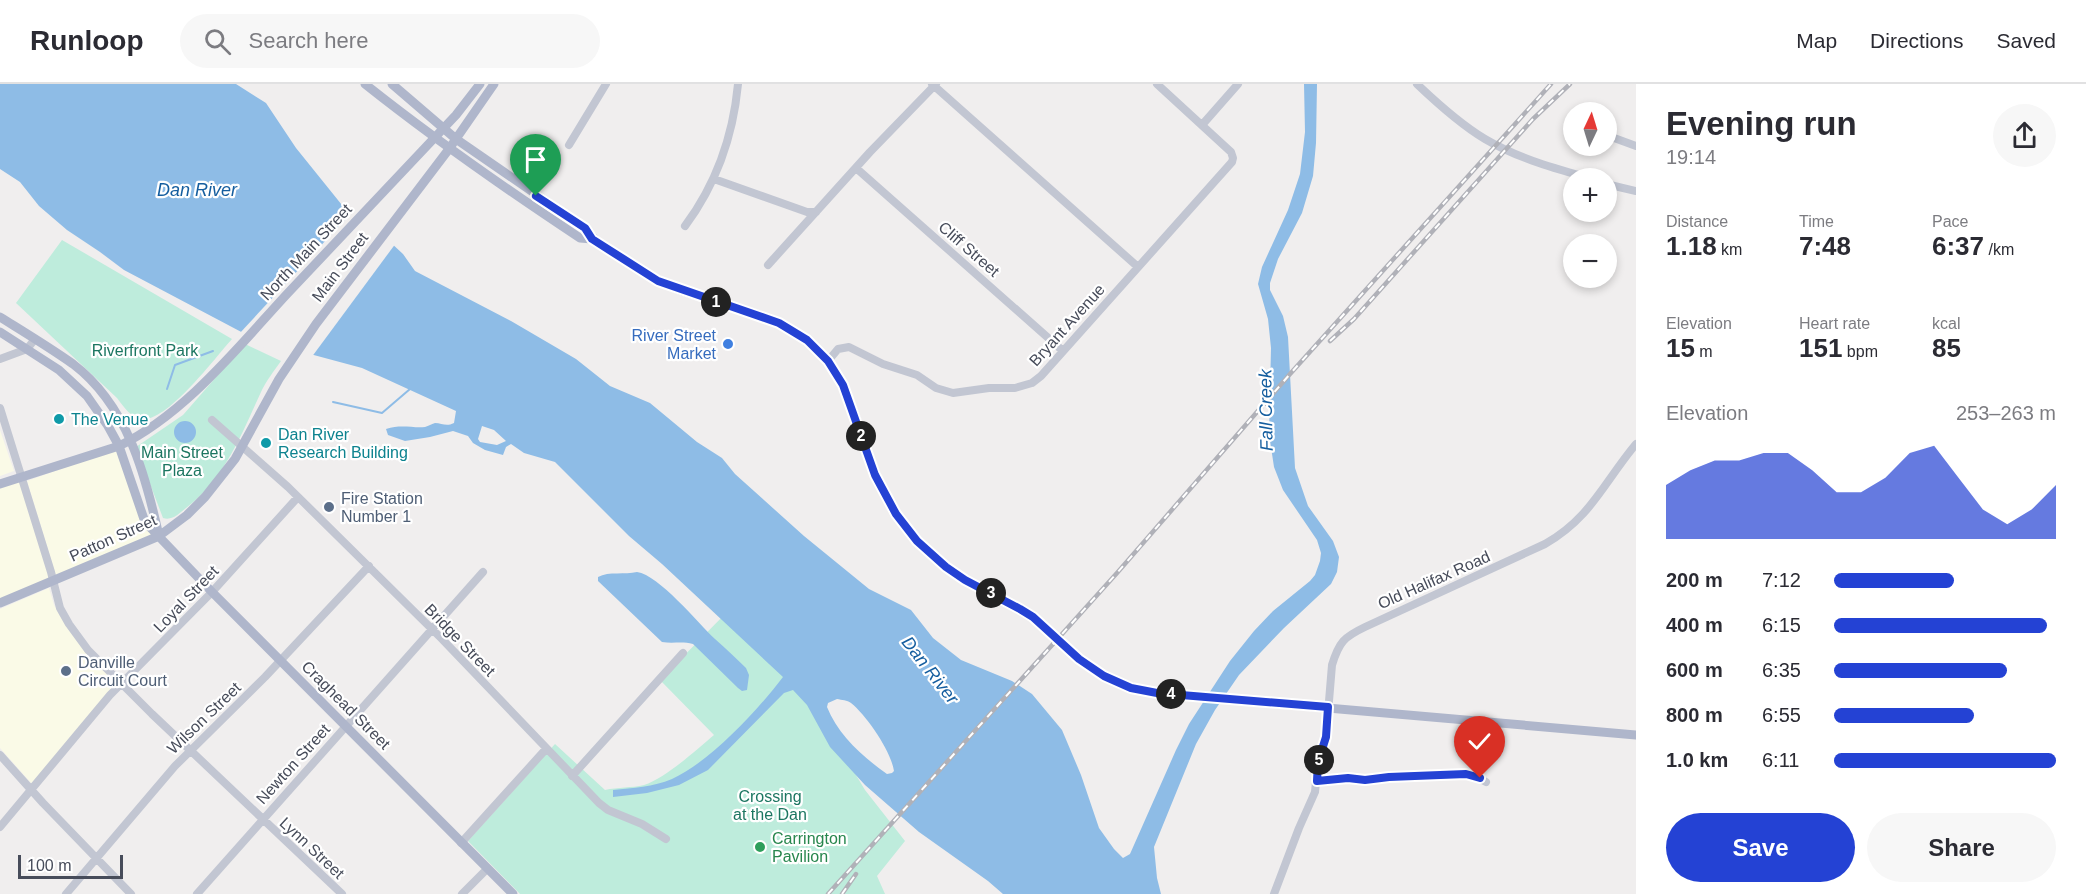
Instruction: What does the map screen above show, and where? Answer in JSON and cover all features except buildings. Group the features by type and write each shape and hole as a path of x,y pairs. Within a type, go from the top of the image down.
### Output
{"main road":[{"path":"365,84 449,149 580,238 592,239"},
{"path":"392,84 456,139 585,228 592,239 658,281 779,323 807,340 828,361 843,385 868,457 886,497 907,529 929,553 965,580 1033,617 1079,659 1117,683 1142,691 1196,697 1328,707 1636,737"},
{"path":"434,138 480,84"},
{"path":"449,149 494,84"},
{"name":"North Main Street","path":"130,440 172,412 222,364 434,138"},
{"name":"Main Street","path":"262,409 316,324 449,149"},
{"path":"0,316 73,365 89,379 111,406 130,440 147,482 159,536"},
{"name":"Craghead Street","path":"0,332 59,370 87,396 119,446 145,522 513,894"},
{"name":"Patton Street","path":"0,603 159,536 188,515 221,478 242,447 262,409"},
{"path":"0,484 119,446 130,440"}],"street":[{"path":"569,145 606,84"},
{"path":"685,226 702,202 714,179 732,126 738,84"},
{"path":"1157,84 1202,125 1238,84"},
{"path":"1417,84 1459,121 1487,140 1519,155 1563,169"},
{"path":"768,265 934,85 1138,267"},
{"name":"Bryant Avenue","path":"828,361 838,349 849,347 883,364 916,375 944,391 961,393 982,389 1014,388 1032,383 1049,368 1232,162 1233,155 1202,125"},
{"path":"1617,139 1636,146"},
{"name":"Cliff Street","path":"856,168 1063,351"},
{"path":"714,179 807,212 816,212"},
{"path":"1617,187 1636,191"},
{"path":"0,359 27,349 35,339"},
{"name":"Lynn Street","path":"0,408 60,608 69,624 88,650 121,683 342,894"},
{"name":"Bridge Street","path":"212,420 298,497 369,566 572,776 608,810 642,824 666,839"},
{"name":"Old Halifax Road","path":"1274,894 1299,828 1312,802 1317,781 1318,762 1326,737 1332,665 1344,638 1559,536 1589,510 1636,444"},
{"name":"Loyal Street","path":"0,827 121,683 212,592 298,497"},
{"name":"Wilson Street","path":"66,894 175,766 281,660 369,566"},
{"name":"Newton Street","path":"197,894 483,572"},
{"path":"572,776 683,653"},
{"path":"461,843 546,749"},
{"path":"0,755 131,894"},
{"path":"1317,781 1466,774 1486,782"},
{"path":"462,894 487,869"}],"shaded area":[{"path":"0,430 14,471 0,476"},
{"path":"117,449 153,534 56,576 27,481"},
{"path":"22,477 52,581 0,603 0,484"},
{"path":"49,588 54,605 65,624 116,683 32,784 0,748 0,609"}],"green space":[{"name":"Riverfront Park","path":"62,240 232,339 192,386 167,409 155,416 145,419 132,415 117,398 16,303"},
{"name":"Main Street Plaza","path":"245,344 281,361 263,388 239,440 222,469 200,496 173,517 163,518 136,447 183,415"},
{"name":"Crossing at the Dan","path":"729,610 827,727 865,790 905,841 877,876 885,894 520,894 468,841 555,744 605,790 639,786 653,781 680,763 714,735 660,680"}],"water":[{"name":"Dan River","path":"0,84 236,84 266,103 296,148 350,215 376,229 403,254 415,271 511,321 576,359 610,386 650,403 697,442 722,458 735,474 804,536 869,589 911,610 933,638 961,660 1012,681 1032,694 1062,730 1081,775 1099,828 1123,858 1130,854 1189,724 1230,661 1273,611 1310,581 1320,561 1321,553 1317,540 1283,490 1274,467 1269,434 1271,348 1268,319 1258,284 1262,267 1288,210 1300,174 1305,132 1304,84 1317,84 1313,176 1302,213 1278,259 1270,290 1283,316 1288,337 1295,468 1308,506 1333,541 1339,557 1337,572 1331,584 1239,675 1215,710 1196,744 1154,847 1161,894 1003,894 919,832 865,785 830,747 807,705 793,690 784,693 708,770 679,785 647,793 613,797 613,790 665,782 687,771 732,734 783,677 629,536 555,462 524,453 511,444 506,447 503,455 485,450 473,443 468,436 453,431 405,441 388,435 386,429 401,426 425,427 435,423 446,425 454,423 456,411 362,368 284,347 264,344 124,270 67,230 39,206 20,182 0,169","holes":["482,426 494,430 506,441 497,445 480,442 478,439","837,699 851,703 871,725 892,763 894,771 892,773 887,774 844,736 827,707 828,703"]},
{"path":"185,421 193,424 196,432 193,440 185,443 177,440 174,432 177,424"},
{"path":"637,572 656,581 667,590 746,668 749,675 747,690 742,691 738,688 693,644 662,642 598,581 598,577 602,575"}],"pier":[{"path":"352,212 378,226 396,243 311,358 263,347 239,334"}],"waterway":[{"path":"167,389 175,365 213,351"},
{"path":"333,402 382,413 410,389"}],"railway":[{"path":"828,894 1117,573 1290,374 1551,84"},
{"path":"1330,341 1354,319 1533,119 1570,84"},
{"path":"842,894 856,874"}],"place":[{"name":"River Street Market","path":"728,344"},
{"name":"The Venue","path":"59,419"},
{"name":"Dan River Research Building","path":"266,443"},
{"name":"Fire Station Number 1","path":"329,507"},
{"name":"Danville Circuit Court","path":"66,671"},
{"name":"Carrington Pavilion","path":"760,847"}],"route":[{"path":"536,196 585,228 592,239 658,281 779,323 807,340 828,361 843,385 875,475 896,514 917,541 946,567 965,580 1033,617 1079,659 1104,676 1142,691 1328,707 1326,737 1318,762 1317,781 1466,774 1480,778"}],"water label":[{"name":"Fall Creek","path":"1266,410"}]}
